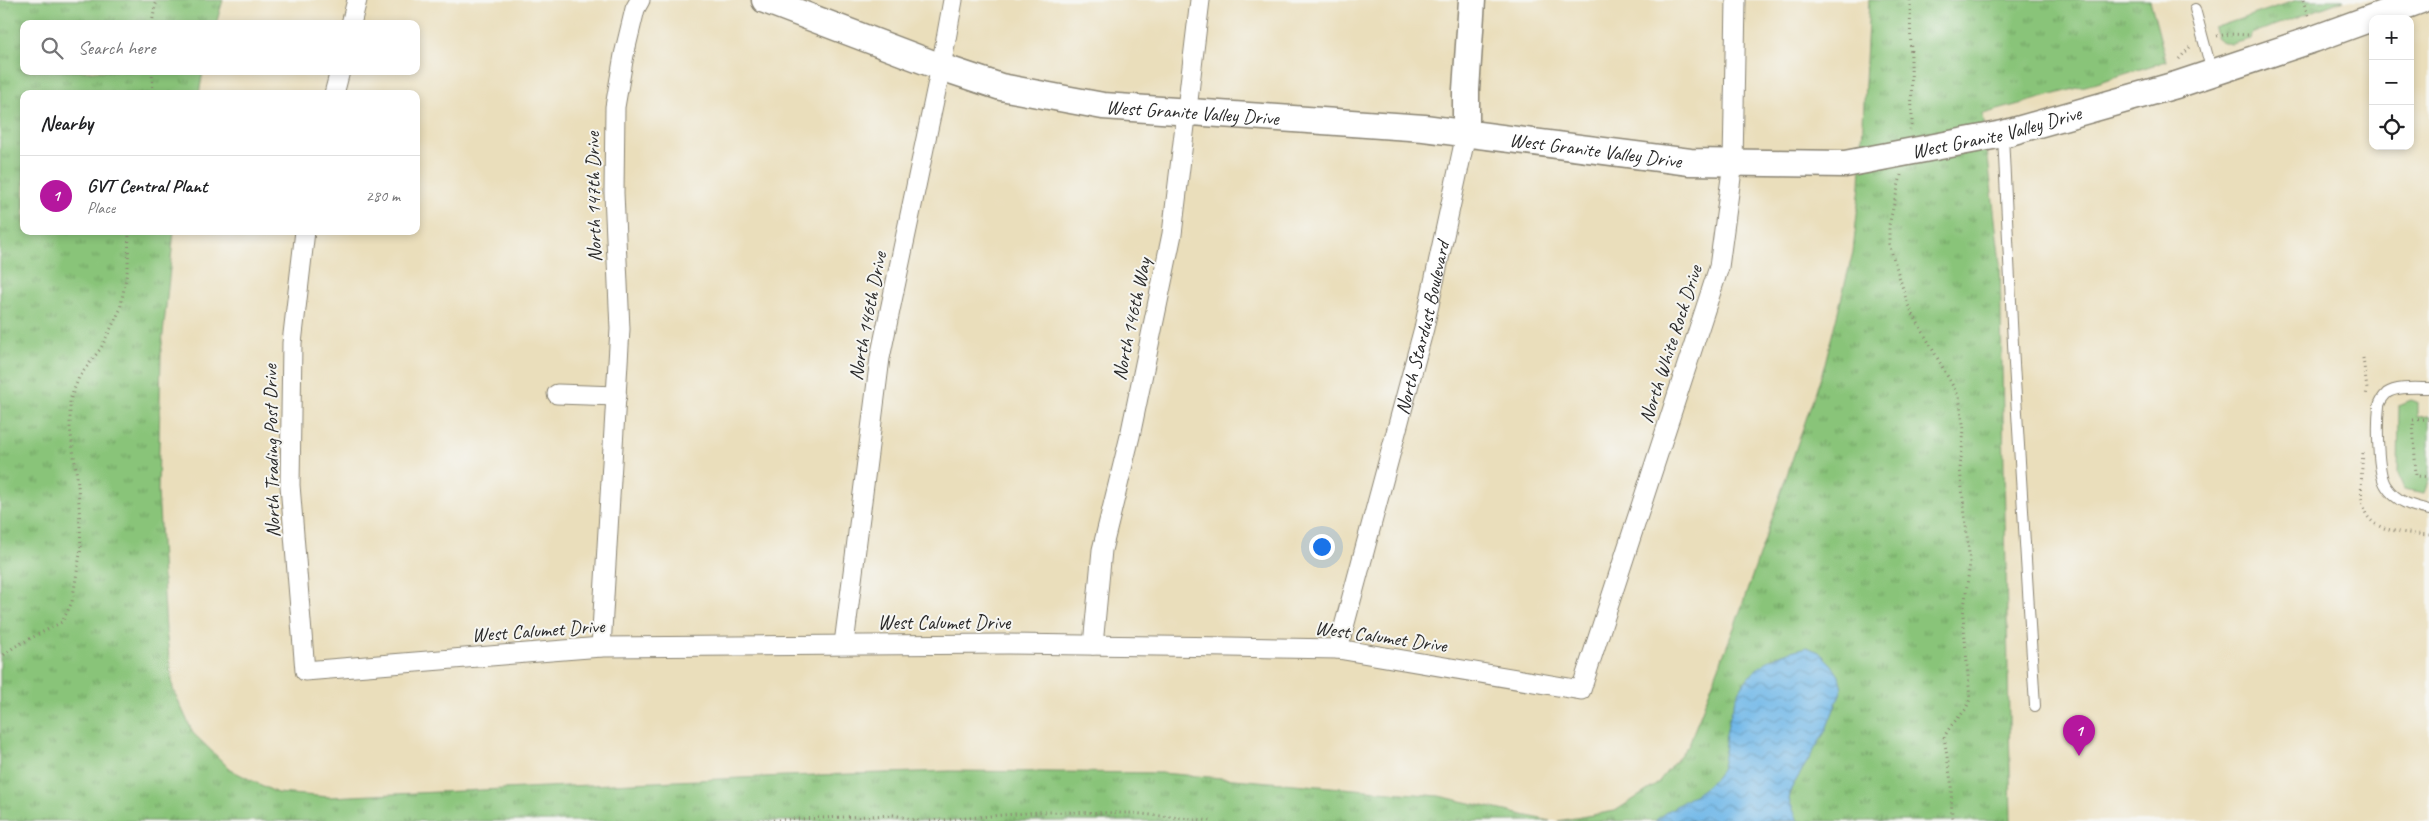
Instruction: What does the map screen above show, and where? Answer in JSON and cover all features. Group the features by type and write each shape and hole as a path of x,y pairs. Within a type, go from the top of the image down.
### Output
{"street":[{"path":"353,20 357,0"},
{"name":"North 147th Drive","path":"601,647 620,329 614,193 614,107 624,55 640,0"},
{"name":"West Granite Valley Drive","path":"765,0 941,67 1010,89 1103,106 1424,128 1690,162 1845,164 2003,134 2176,85 2314,39 2421,0"},
{"name":"North 146th Drive","path":"844,644 880,358 941,67 953,0"},
{"name":"North 146th Way","path":"1093,645 1102,550 1130,436 1172,234 1200,0"},
{"name":"North Stardust Boulevard","path":"1338,649 1424,328 1466,134 1466,90 1472,0"},
{"name":"North White Rock Drive","path":"1581,690 1719,267 1733,163 1736,0"},
{"path":"335,90 339,75"},
{"name":"North Trading Post Drive","path":"305,235 292,343 290,485 305,671"},
{"path":"557,394 617,396"},
{"name":"West Calumet Drive","path":"305,671 601,647 844,644 1093,645 1338,649 1581,690"}],"lane":[{"path":"2195,9 2212,72"},
{"path":"2003,134 2014,364 2035,706"},
{"path":"2429,388 2393,390 2386,394 2379,405 2379,468 2384,484 2400,500 2409,505 2429,510"}],"path":[{"path":"153,20 158,0"},
{"path":"1910,0 1912,121 1889,226 1889,244 1908,305 1959,397 1964,430 1960,469 1970,564 1963,615 1970,699 1966,709 1944,737 1951,782 1952,821"},
{"path":"2298,19 2316,14"},
{"path":"2174,61 2180,58 2190,47 2204,41 2229,34 2253,35"},
{"path":"152,75 153,90"},
{"path":"0,658 14,647 62,622 72,602 81,548 78,484 70,428 70,400 79,377 101,348 120,310 128,267 129,235"},
{"path":"2429,419 2414,420 2413,446 2416,476 2429,478"},
{"path":"930,821 1040,812 1131,813 1212,821"},
{"path":"748,821 893,815 922,821"}],"green space":[{"path":"0,0 223,0 217,20 20,20 20,75 202,75 200,90 20,90 20,235 174,235 161,353 158,491 166,630 173,689 193,733 231,770 277,793 330,797 785,776 951,771 1161,773 1439,796 1550,821 0,821"},
{"path":"1869,0 2150,0 2166,61 2096,83 1983,114 2000,263 2011,821 1558,821 1615,811 1656,785 1689,744 1737,620 1824,367 1853,252 1860,185"},
{"path":"2297,0 2344,0 2251,34 2250,39 2231,44 2221,41 2216,37 2214,28"},
{"path":"2411,400 2417,402 2417,417 2429,416 2429,479 2424,493 2404,489 2398,475 2399,405"}],"water":[{"path":"1807,647 1819,652 1832,665 1839,676 1842,689 1825,732 1791,789 1789,800 1798,821 1655,821 1700,791 1716,777 1721,769 1724,757 1726,735 1735,701 1750,676 1760,666 1773,658"}],"place":[{"name":"GVT Central Plant","path":"2079,756"}]}
